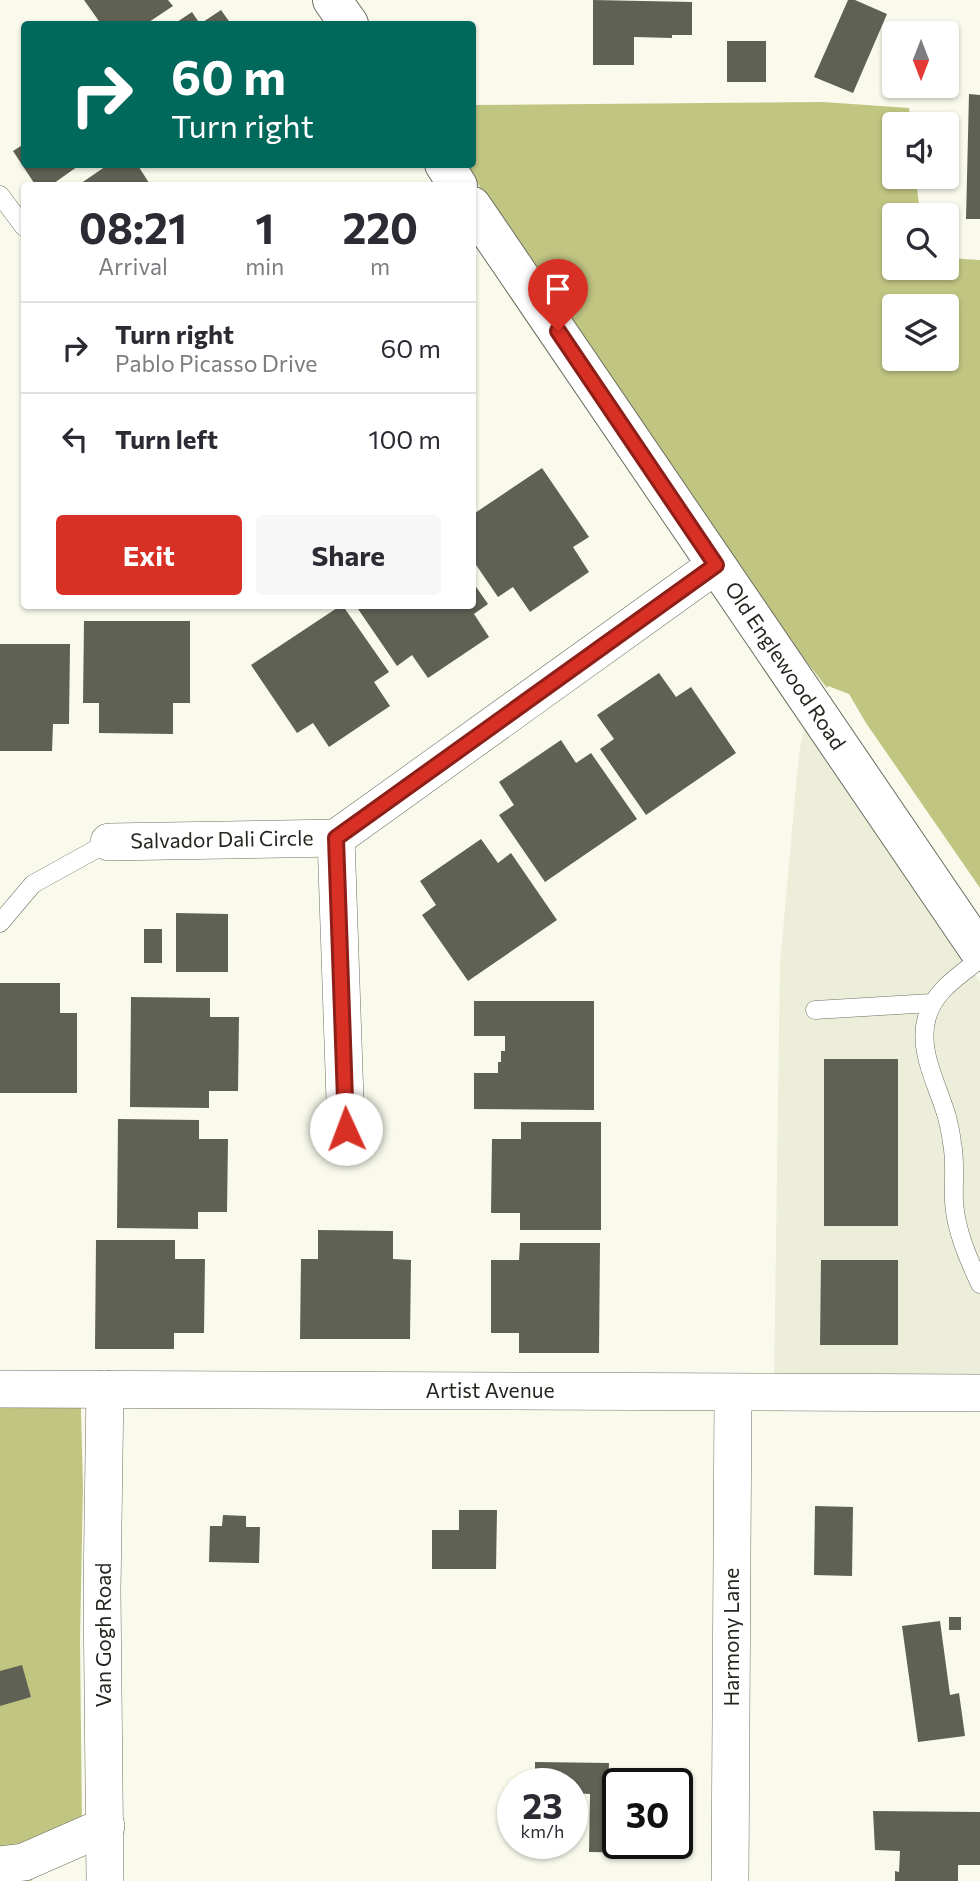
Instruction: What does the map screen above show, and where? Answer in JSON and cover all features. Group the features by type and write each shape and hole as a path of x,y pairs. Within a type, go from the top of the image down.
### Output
{"street":[{"path":"332,0 347,21"},
{"name":"Old Englewood Road","path":"476,212 980,952"},
{"path":"346,1129 336,838 716,565"},
{"name":"Salvador Dali Circle","path":"108,842 336,838"},
{"name":"Artist Avenue","path":"0,1389 980,1393"},
{"name":"Van Gogh Road","path":"105,1389 102,1591 105,1881"},
{"name":"Harmony Lane","path":"730,1881 733,1392"},
{"path":"0,1866 24,1862 106,1826"}],"lane":[{"path":"0,195 21,223"},
{"path":"0,923 33,884 108,842"},
{"path":"980,959 947,986 932,1003 926,1020 925,1046 947,1117 953,1147 954,1205 965,1251 980,1284"},
{"path":"815,1010 932,1003"}],"shaded area":[{"path":"805,726 980,982 980,1386 774,1383 780,963 799,753"}],"green space":[{"path":"823,102 909,108 910,112 882,112 882,189 917,189 919,203 882,203 882,280 959,280 959,259 980,260 980,888 866,723 849,694 828,686 827,688 788,638 467,168 476,168 476,105"},
{"path":"80,1375 83,1487 80,1639 82,1828 31,1881 0,1881 0,1378"}],"building":[{"path":"84,0 168,0 173,6 150,21 99,21"},
{"path":"593,0 692,2 692,35 672,35 672,38 634,37 634,65 593,65"},
{"path":"848,0 855,0 887,14 853,93 814,77"},
{"path":"221,10 229,21 204,21"},
{"path":"192,12 198,21 178,21"},
{"path":"727,41 766,41 766,82 727,82"},
{"path":"969,94 980,95 980,219 966,219"},
{"path":"21,146 21,163 13,151"},
{"path":"24,168 75,168 56,182 33,182"},
{"path":"103,168 140,168 148,182 83,182"},
{"path":"542,468 589,537 573,547 589,572 530,612 513,587 498,597 476,565 476,512"},
{"path":"476,587 488,604 474,614 489,637 428,678 412,655 397,666 358,609 476,609"},
{"path":"335,609 345,609 389,672 374,682 390,706 329,747 313,723 297,733 251,665"},
{"path":"84,621 190,621 190,703 173,703 173,734 99,733 99,703 83,703"},
{"path":"0,644 70,644 69,724 53,724 52,751 0,751"},
{"path":"659,673 676,697 691,687 736,753 646,815 600,749 614,739 597,715"},
{"path":"561,740 576,763 591,753 637,819 545,882 499,815 514,805 499,782"},
{"path":"481,839 498,863 511,853 557,920 468,981 422,915 436,905 420,881"},
{"path":"176,913 228,914 228,972 176,972"},
{"path":"144,929 162,929 162,963 144,963"},
{"path":"0,983 60,983 60,1013 77,1013 77,1093 0,1093"},
{"path":"131,997 210,998 210,1017 239,1017 238,1091 209,1091 209,1108 130,1107"},
{"path":"474,1001 594,1001 594,1110 474,1109 474,1073 498,1073 501,1051 505,1051 505,1036 474,1036"},
{"path":"824,1059 898,1059 898,1226 824,1226"},
{"path":"118,1119 199,1120 199,1139 228,1139 227,1212 198,1212 198,1229 117,1228"},
{"path":"521,1122 601,1122 601,1230 520,1230 520,1213 491,1213 492,1139 521,1139"},
{"path":"318,1230 393,1231 393,1259 411,1260 410,1339 300,1339 301,1259 318,1259"},
{"path":"96,1240 175,1240 175,1259 205,1259 204,1333 174,1333 174,1349 95,1349"},
{"path":"520,1243 600,1243 599,1353 519,1353 519,1333 491,1333 491,1260 519,1260"},
{"path":"821,1260 898,1260 898,1345 820,1345"},
{"path":"815,1506 853,1507 852,1576 814,1575"},
{"path":"459,1510 497,1510 496,1569 432,1569 432,1530 459,1530"},
{"path":"223,1515 246,1516 246,1527 260,1527 259,1563 209,1562 210,1526 222,1526"},
{"path":"949,1617 961,1617 961,1630 949,1630"},
{"path":"940,1621 950,1695 959,1693 965,1736 918,1742 902,1626"},
{"path":"22,1665 31,1697 0,1706 0,1671"},
{"path":"535,1762 609,1763 609,1768 602,1768 602,1852 589,1852 588,1768 535,1768"},
{"path":"873,1811 980,1812 980,1865 958,1865 958,1881 895,1881 895,1871 899,1872 900,1851 875,1850"}],"route":[{"path":"346,1129 336,838 716,565 558,331"}]}
